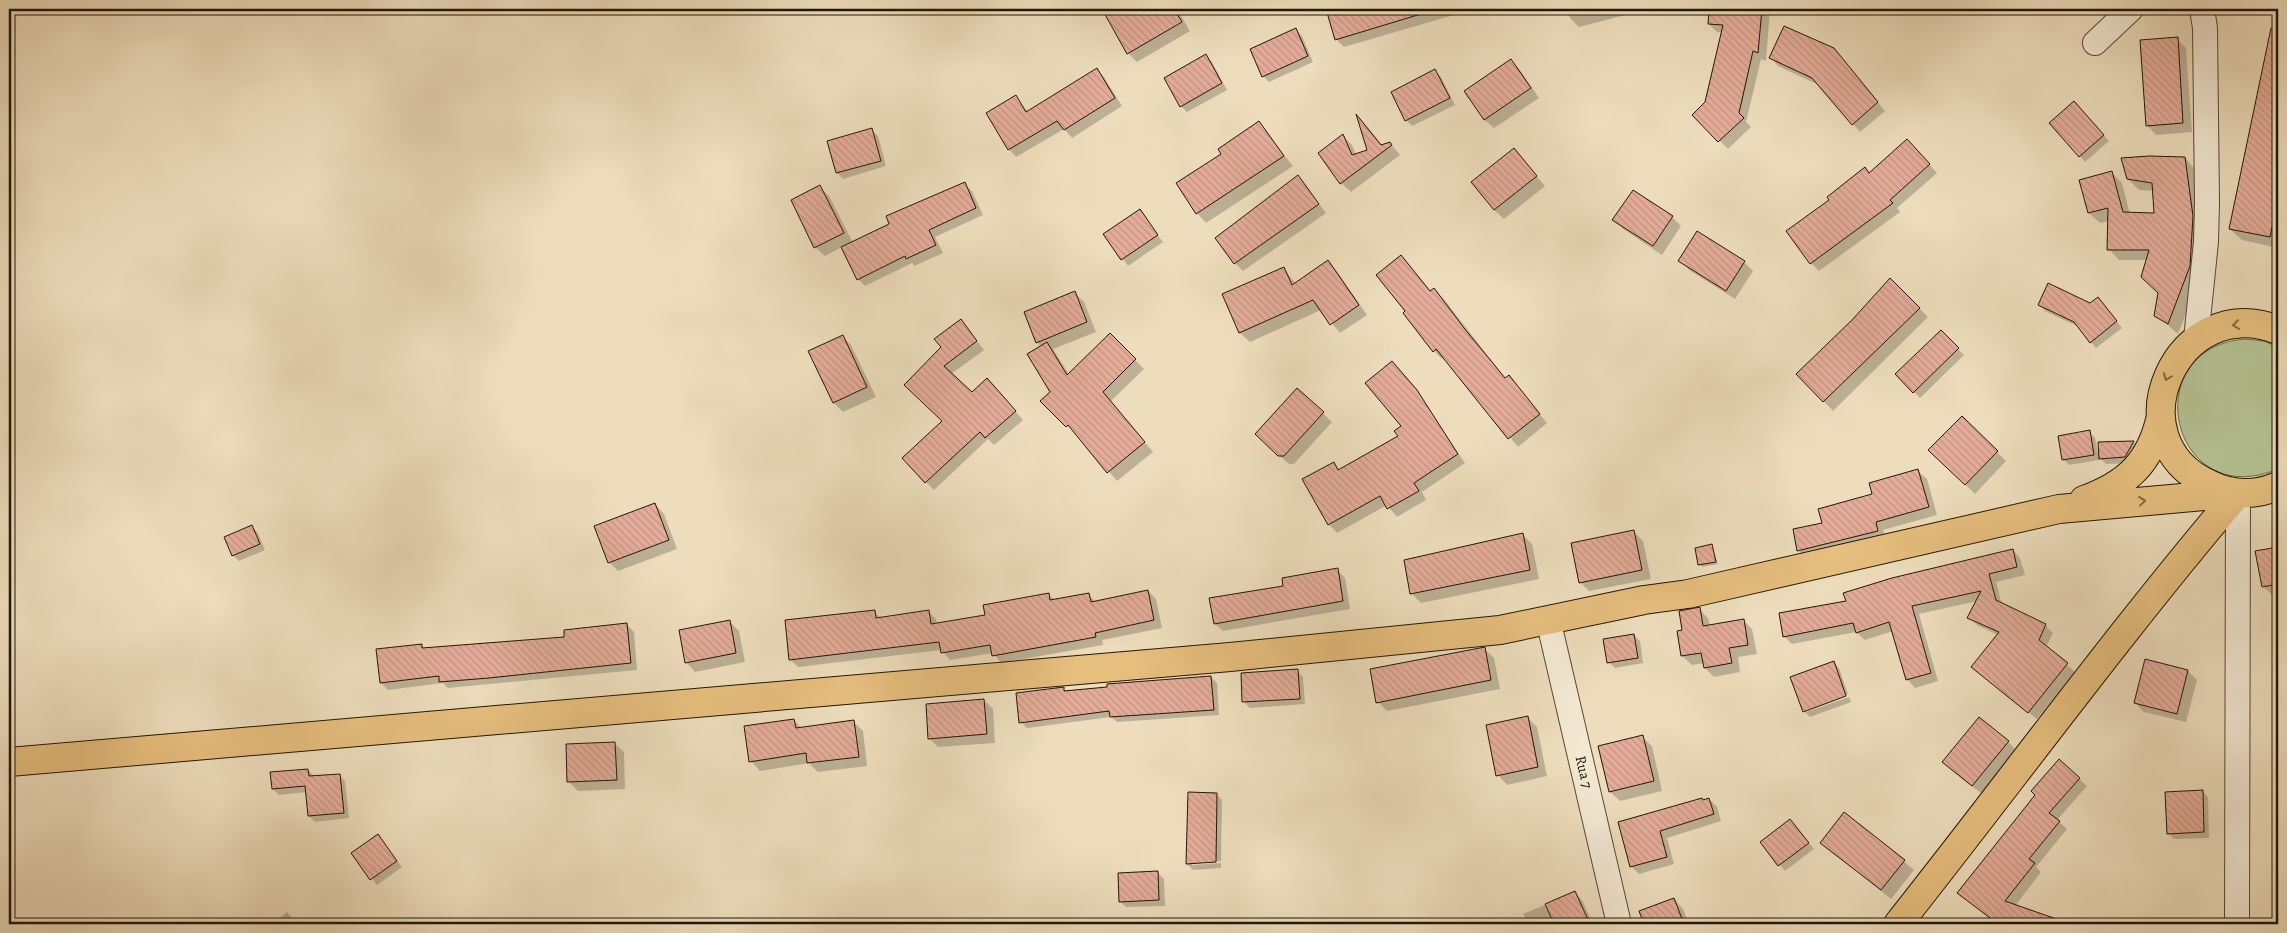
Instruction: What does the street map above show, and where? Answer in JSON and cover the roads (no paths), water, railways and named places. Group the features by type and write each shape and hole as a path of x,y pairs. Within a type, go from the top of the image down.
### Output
{"main road":[{"path":"2059,510 2096,496 2129,476 2152,448 2161,416 2163,388 2171,367 2184,350 2196,339 2214,329 2233,324 2257,324 2278,327"},
{"path":"2161,416 2170,447 2188,471 2199,479 2220,489 2238,493"},
{"path":"9,762 1230,657 1500,630 1548,619 1688,594 2059,510 2275,488"},
{"path":"1898,924 2092,670 2171,571 2238,493"}],"street":[{"path":"2095,43 2130,9"},
{"path":"2196,339 2206,242 2207,203 2204,28 2202,9"},
{"path":"2237,924 2238,493"},
{"name":"Rua 7","path":"1548,619 1619,924"}]}
